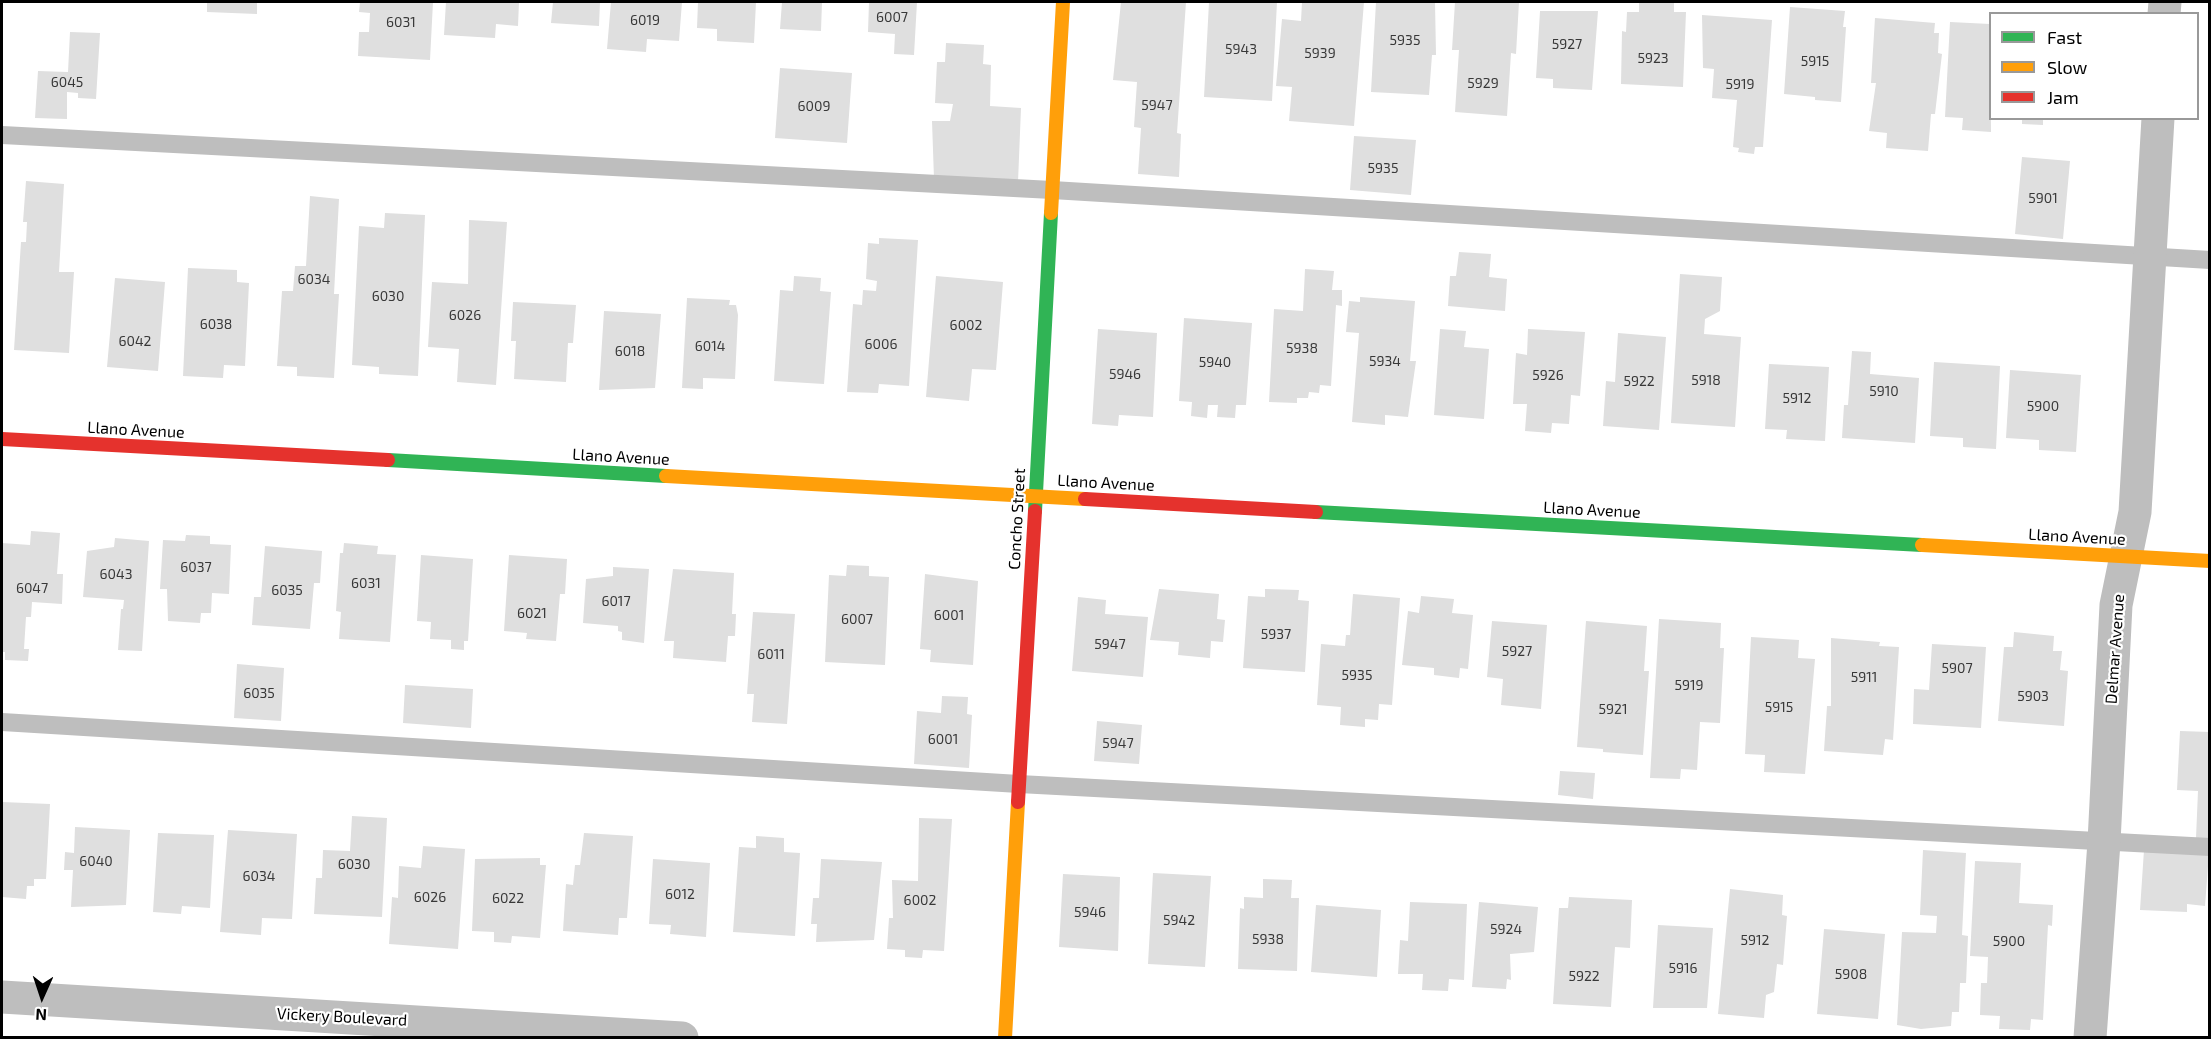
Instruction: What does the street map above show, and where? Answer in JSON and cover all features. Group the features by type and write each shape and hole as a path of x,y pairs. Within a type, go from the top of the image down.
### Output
{"street":[{"name":"Concho Street","path":"1005,1038 1063,2"},
{"name":"Delmar Avenue","path":"2090,1038 2104,842 2116,605 2135,512 2158,120"},
{"name":"Llano Avenue","path":"2,439 2210,561"},
{"name":"Vickery Boulevard","path":"2,997 682,1038"}],"lane":[{"path":"2,135 1052,190 2210,260"},
{"path":"2,722 1019,784 2210,847"}],"building":[{"path":"207,2 257,2 257,14 207,12"},
{"path":"360,2 433,2 430,60 358,56 359,32 369,32 370,13 359,12"},
{"path":"446,2 519,2 518,26 496,24 495,38 444,35"},
{"path":"553,2 600,2 599,26 551,23"},
{"path":"611,2 682,2 679,41 647,39 646,52 607,49"},
{"path":"698,2 756,2 754,43 717,41 717,29 697,28"},
{"path":"782,2 822,2 821,31 780,29"},
{"path":"869,2 917,2 914,55 894,54 895,34 868,32"},
{"path":"1121,2 1186,2 1177,133 1181,134 1179,177 1138,174 1141,128 1134,127 1137,82 1113,80"},
{"path":"1209,2 1277,2 1272,101 1204,97"},
{"path":"1302,2 1364,2 1354,126 1289,121 1292,87 1276,86 1282,19 1301,21"},
{"path":"1376,2 1435,2 1436,55 1432,55 1429,95 1371,92"},
{"path":"1455,2 1519,2 1516,54 1511,53 1507,116 1455,112 1459,50 1452,50"},
{"path":"1639,2 1674,2 1674,12 1686,12 1683,87 1621,84 1622,31 1626,32 1627,12 1639,12"},
{"path":"1790,7 1845,11 1841,102 1784,94"},
{"path":"1540,11 1598,11 1592,90 1553,88 1553,79 1536,78"},
{"path":"1702,15 1772,20 1763,147 1755,147 1754,154 1738,152 1739,148 1733,147 1737,100 1712,98 1714,69 1703,68"},
{"path":"1875,18 1935,23 1934,33 1939,33 1938,53 1942,54 1935,114 1931,114 1928,151 1886,148 1887,133 1869,131 1876,83 1871,83"},
{"path":"1950,22 1989,24 1991,132 1962,130 1963,118 1945,117"},
{"path":"70,32 100,33 96,99 78,98 78,93 67,92 67,119 35,118 38,71 68,72"},
{"path":"946,43 984,45 983,64 991,65 990,106 1021,108 1018,182 934,179 932,121 950,121 953,104 935,103 937,62 945,62"},
{"path":"780,68 852,73 847,143 775,138"},
{"path":"2022,120 2043,120 2043,125 2022,124"},
{"path":"1354,136 1416,140 1411,195 1350,190"},
{"path":"2022,157 2070,161 2063,239 2015,234"},
{"path":"26,181 64,184 59,272 74,272 69,353 14,350 21,242 26,242 27,222 23,222"},
{"path":"310,196 339,199 334,294 339,294 334,378 297,376 297,367 277,366 282,291 293,291 295,266 306,266"},
{"path":"385,213 425,215 418,376 379,374 379,367 352,365 359,226 384,228"},
{"path":"469,220 507,222 496,385 457,382 459,349 428,347 432,282 468,284"},
{"path":"879,238 918,240 909,386 879,384 878,393 847,392 853,304 862,305 863,290 876,291 877,281 866,279 868,243 879,244"},
{"path":"1459,252 1491,254 1489,277 1507,279 1505,311 1448,306 1450,276 1456,276"},
{"path":"188,268 237,270 237,282 249,283 245,366 224,365 223,378 183,376"},
{"path":"1305,269 1334,271 1332,290 1342,290 1342,306 1336,305 1331,386 1320,385 1319,393 1309,392 1308,398 1297,398 1297,403 1269,402 1274,309 1303,311"},
{"path":"1680,274 1722,277 1720,311 1705,319 1704,334 1741,337 1735,427 1671,423"},
{"path":"794,276 821,278 820,291 831,292 824,384 774,381 780,290 793,291"},
{"path":"936,276 1003,282 996,370 972,369 969,401 926,397"},
{"path":"115,278 165,282 158,371 107,367"},
{"path":"1360,297 1415,301 1410,361 1416,361 1408,417 1385,415 1385,425 1352,422 1359,333 1346,332 1349,301 1360,302"},
{"path":"687,298 730,300 729,305 736,305 738,315 735,379 703,378 703,389 682,388"},
{"path":"513,302 576,305 573,343 568,343 566,382 514,379 516,341 511,341"},
{"path":"604,311 661,314 655,388 599,390"},
{"path":"1184,318 1252,323 1246,405 1236,405 1235,418 1217,417 1218,405 1208,405 1207,418 1191,416 1192,402 1179,401"},
{"path":"1098,329 1157,333 1153,417 1119,415 1118,426 1092,424"},
{"path":"1440,329 1466,331 1464,347 1489,349 1484,419 1434,415"},
{"path":"1528,329 1585,332 1580,396 1571,395 1569,424 1552,423 1551,433 1525,431 1527,404 1513,404 1516,353 1527,355"},
{"path":"1618,333 1666,337 1659,430 1603,426 1606,381 1615,382"},
{"path":"1852,351 1871,352 1870,374 1919,378 1915,443 1842,438 1844,405 1848,405"},
{"path":"1934,362 2000,366 1996,449 1963,447 1963,438 1930,436"},
{"path":"1769,364 1829,367 1825,441 1786,439 1787,430 1765,429"},
{"path":"2010,370 2081,375 2076,452 2039,450 2039,440 2006,438"},
{"path":"31,531 60,533 57,574 63,574 62,604 32,602 31,617 26,617 24,649 29,649 28,661 5,660 5,652 2,652 2,543 30,545"},
{"path":"186,535 210,536 210,544 231,545 229,594 212,593 211,613 201,613 200,623 168,621 167,589 160,589 163,540 185,541"},
{"path":"115,538 149,541 142,651 118,650 121,609 123,609 124,600 83,597 87,551 114,547"},
{"path":"344,543 378,546 377,554 396,555 390,642 339,639 341,612 336,611 340,553 343,553"},
{"path":"265,546 322,551 320,583 314,583 310,629 252,625 254,597 261,597"},
{"path":"421,555 473,559 468,641 464,641 464,650 451,649 451,640 430,639 431,622 417,621"},
{"path":"509,555 567,559 565,594 560,594 556,641 526,639 527,633 504,631"},
{"path":"847,565 869,566 869,576 889,577 885,665 825,662 829,575 846,576"},
{"path":"613,567 649,569 644,643 622,640 622,632 618,631 618,626 583,623 586,579 613,576"},
{"path":"673,569 734,573 732,614 736,614 735,636 728,636 726,662 673,658 674,641 664,641"},
{"path":"925,574 978,581 973,665 930,662 931,650 920,649"},
{"path":"1159,589 1219,594 1217,619 1225,620 1223,642 1211,641 1210,658 1178,655 1179,642 1150,640"},
{"path":"1265,589 1299,590 1298,600 1309,601 1305,672 1243,668 1248,596 1265,597"},
{"path":"1353,594 1400,598 1392,705 1379,704 1378,720 1365,719 1365,727 1340,725 1341,707 1317,705 1321,644 1345,646 1346,635 1350,635"},
{"path":"1421,596 1454,599 1452,613 1473,615 1468,669 1460,668 1459,678 1434,675 1434,668 1402,665 1408,611 1419,613"},
{"path":"1078,597 1106,600 1105,614 1148,617 1143,677 1072,671"},
{"path":"753,612 795,614 787,724 752,722 754,694 747,694"},
{"path":"1659,619 1721,623 1720,648 1724,648 1720,723 1700,722 1697,770 1681,769 1680,779 1650,778"},
{"path":"1492,621 1547,625 1541,709 1501,705 1503,679 1487,677"},
{"path":"1586,621 1647,626 1644,671 1649,671 1643,755 1603,752 1603,749 1577,747"},
{"path":"2014,632 2054,636 2053,651 2062,651 2060,670 2068,671 2064,726 1998,721 2004,647 2013,647"},
{"path":"1751,637 1799,640 1798,658 1815,659 1805,774 1764,772 1765,755 1745,754"},
{"path":"1831,638 1880,642 1879,646 1899,647 1893,740 1885,739 1883,755 1824,751 1827,706 1831,706"},
{"path":"1932,644 1986,647 1981,728 1913,724 1914,689 1929,690"},
{"path":"237,664 284,668 281,721 234,718"},
{"path":"405,685 473,689 471,728 403,723"},
{"path":"942,696 968,697 967,714 972,715 969,768 914,764 917,711 941,713"},
{"path":"1097,721 1142,725 1139,764 1094,761"},
{"path":"2180,731 2210,732 2210,839 2196,838 2198,791 2177,790"},
{"path":"1560,771 1595,773 1593,799 1558,795"},
{"path":"2,802 50,804 46,879 34,879 34,886 27,886 26,899 2,897"},
{"path":"352,816 387,818 382,917 314,914 316,878 322,878 323,850 350,851"},
{"path":"919,818 952,819 944,951 923,950 922,958 905,957 905,950 887,949 889,918 893,918 892,880 918,881"},
{"path":"75,827 130,830 126,905 71,907 73,870 64,870 65,852 74,853"},
{"path":"228,830 297,834 292,919 262,918 261,935 220,932"},
{"path":"158,833 214,835 210,908 182,906 181,914 153,912"},
{"path":"584,833 633,836 627,918 619,918 618,935 563,931 566,884 573,885 575,865 580,865"},
{"path":"756,836 784,838 784,852 800,853 795,936 733,932 739,847 756,848"},
{"path":"423,846 465,849 458,949 389,944 392,897 398,898 399,866 421,868"},
{"path":"1923,850 1966,853 1962,935 1968,936 1966,983 1960,983 1959,1012 1952,1012 1951,1026 1921,1029 1897,1025 1902,932 1936,933 1937,916 1920,915"},
{"path":"2144,850 2209,853 2205,906 2187,904 2187,912 2140,910"},
{"path":"540,858 540,865 546,865 540,938 512,936 511,943 494,942 494,932 472,931 475,859"},
{"path":"653,859 710,863 706,937 670,934 671,925 649,924"},
{"path":"821,859 882,862 874,940 816,942 817,924 811,924 813,898 819,898"},
{"path":"1975,861 2021,863 2019,903 2053,905 2052,926 2048,925 2043,1020 2031,1019 2030,1030 1999,1029 2000,1016 1980,1015 1981,983 1987,983 1988,957 1970,956"},
{"path":"1153,873 1211,876 1205,967 1148,964"},
{"path":"1063,874 1120,877 1118,951 1059,947"},
{"path":"1263,879 1292,880 1291,898 1299,898 1297,971 1238,969 1240,908 1244,909 1244,897 1263,898"},
{"path":"1730,889 1783,895 1782,915 1787,916 1783,965 1777,964 1774,992 1766,995 1764,1018 1718,1014"},
{"path":"1569,897 1632,900 1630,948 1615,947 1611,1007 1553,1004 1559,908 1568,908"},
{"path":"1410,902 1467,904 1464,980 1449,979 1448,991 1422,990 1423,974 1398,974 1400,940 1408,941"},
{"path":"1479,902 1538,907 1534,952 1510,954 1511,980 1507,979 1506,989 1472,987"},
{"path":"1316,905 1381,910 1377,977 1311,972"},
{"path":"1658,925 1713,928 1707,1008 1653,1008"},
{"path":"1824,929 1885,934 1878,1019 1817,1014"}],"traffic: fast":[{"path":"1035,511 1051,213"},
{"path":"388,460 666,476"},
{"path":"1316,512 1922,545"}],"traffic: slow":[{"path":"1051,213 1063,2"},
{"path":"666,476 1085,499"},
{"path":"1922,545 2210,561"},
{"path":"1005,1038 1018,802"}],"traffic: jam":[{"path":"2,439 388,460"},
{"path":"1085,499 1316,512"},
{"path":"1018,802 1035,511"}]}
